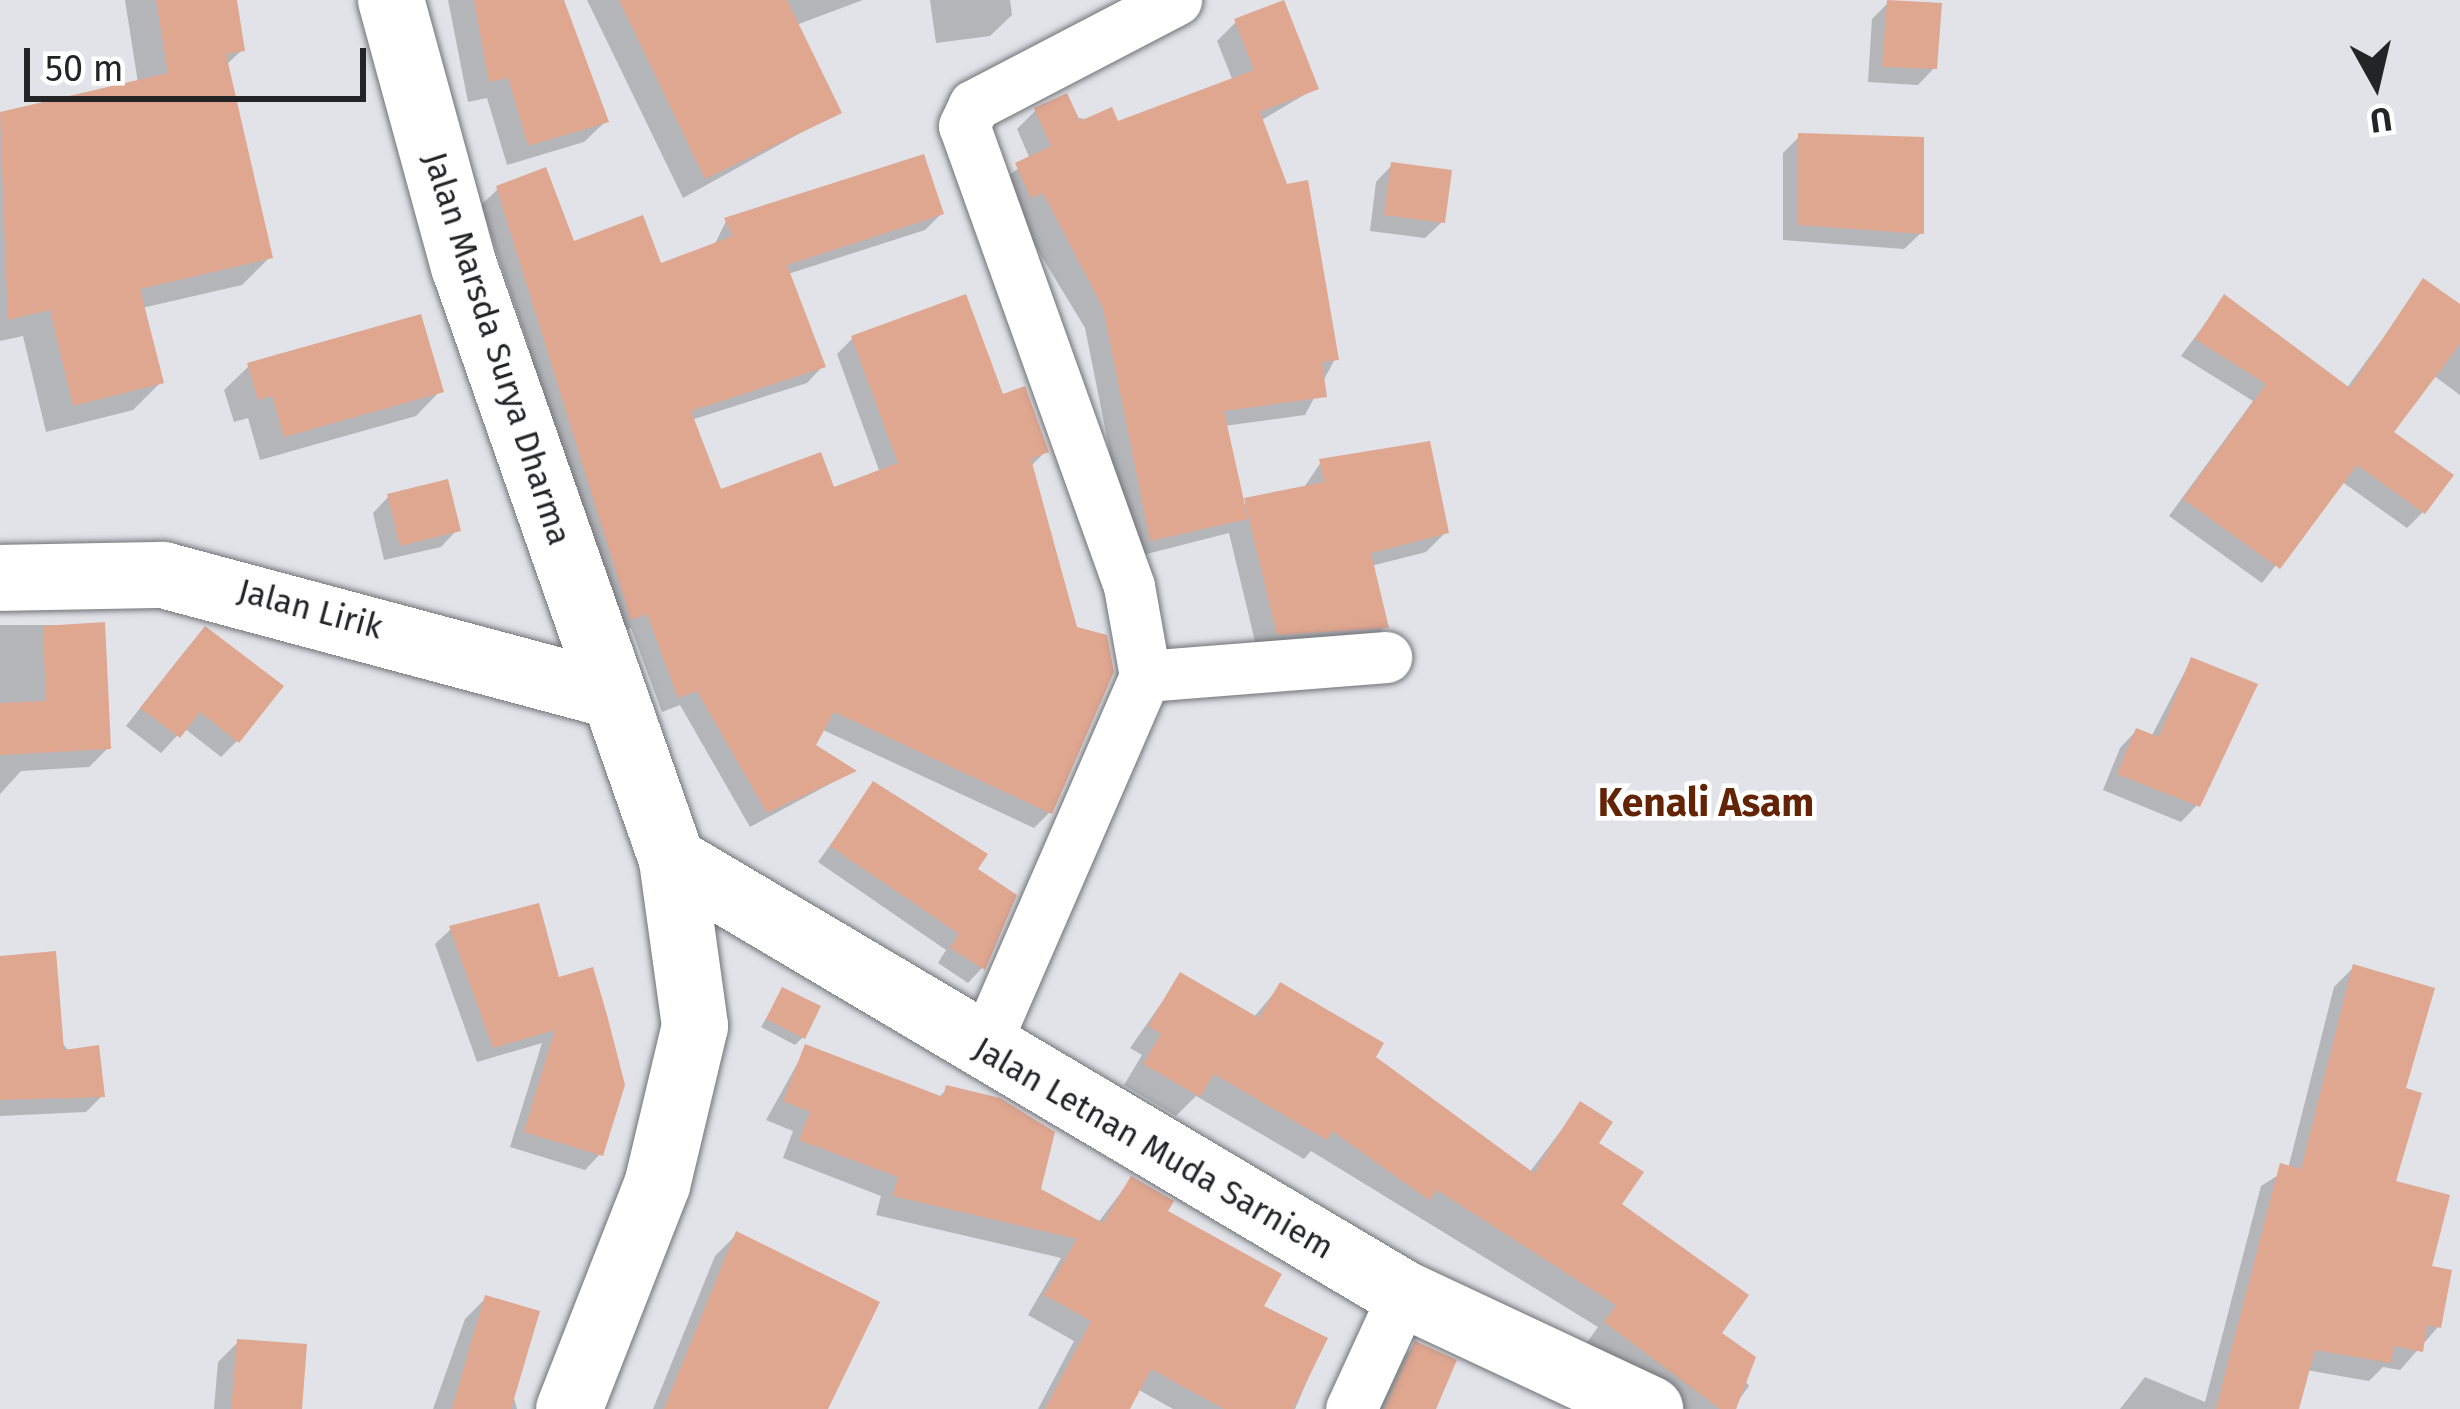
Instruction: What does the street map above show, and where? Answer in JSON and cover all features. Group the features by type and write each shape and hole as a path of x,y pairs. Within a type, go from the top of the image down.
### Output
{"main road":[{"name":"Jalan Marsda Surya Dharma","path":"392,0 464,266 672,860 694,1026 657,1185 569,1409"},
{"name":"Jalan Lirik","path":"0,578 163,575 612,695"},
{"name":"Jalan Letnan Muda Sarniem","path":"672,860 982,1051 1404,1294 1650,1409"}],"street":[{"path":"982,1051 1145,676 1129,586 964,126 974,105 1176,0"},
{"path":"1145,676 1386,657"},
{"path":"1351,1409 1404,1294"}],"building":[{"path":"156,0 237,0 245,51 226,54 273,258 140,289 164,383 73,406 50,310 8,320 0,112 168,73"},
{"path":"474,0 564,0 609,122 528,146 508,78 489,82"},
{"path":"619,0 787,0 842,113 705,179"},
{"path":"1284,0 1319,89 1260,112 1287,184 1308,180 1339,360 1322,362 1327,397 1224,411 1248,519 1150,541 1103,308 1043,193 1031,198 1015,163 1051,146 1034,108 1067,93 1080,121 1112,107 1118,121 1254,70 1234,19"},
{"path":"1887,0 1942,3 1937,69 1882,67"},
{"path":"1798,133 1924,137 1924,234 1798,225"},
{"path":"924,154 944,214 787,265 826,367 691,411 721,489 821,452 834,487 898,463 851,336 966,294 1003,394 1025,386 1049,452 1031,459 1077,627 1107,635 1114,672 1052,814 834,712 816,745 857,771 767,813 697,691 678,698 647,614 631,620 496,186 546,167 574,241 643,215 661,263 733,236 724,218"},
{"path":"1391,162 1452,170 1445,223 1384,215"},
{"path":"2423,278 2460,304 2460,344 2394,432 2454,475 2425,514 2357,465 2280,569 2183,499 2266,384 2195,339 2224,294 2350,388"},
{"path":"421,314 444,392 284,437 272,396 258,400 247,363"},
{"path":"1430,441 1449,533 1371,553 1389,628 1277,635 1244,498 1324,482 1319,459"},
{"path":"448,479 461,531 400,546 387,494"},
{"path":"105,622 111,749 0,755 0,703 46,701 43,626"},
{"path":"205,626 284,686 239,743 200,712 180,738 140,708"},
{"path":"2191,657 2258,684 2200,807 2117,774 2136,728 2159,737"},
{"path":"873,781 988,854 978,869 1017,895 985,970 950,948 959,934 830,846"},
{"path":"539,903 559,977 593,967 625,1085 603,1156 524,1132 555,1030 493,1048 449,926"},
{"path":"56,951 64,1050 99,1045 105,1097 0,1100 0,956"},
{"path":"2353,964 2435,988 2406,1088 2422,1093 2396,1181 2450,1195 2432,1266 2452,1270 2441,1328 2427,1325 2423,1352 2394,1346 2391,1363 2315,1350 2299,1409 2216,1409 2280,1163 2301,1169"},
{"path":"1180,972 1259,1018 1280,982 1384,1043 1376,1057 1534,1173 1580,1101 1613,1122 1599,1143 1644,1172 1622,1204 1749,1295 1722,1333 1756,1357 1736,1409 1720,1409 1604,1322 1616,1305 1437,1190 1429,1200 1332,1131 1327,1140 1214,1074 1200,1097 1143,1064 1161,1034 1148,1026"},
{"path":"782,987 821,1006 805,1039 766,1019"},
{"path":"805,1044 943,1097 946,1085 1000,1098 1055,1132 1041,1189 1103,1223 1131,1176 1174,1201 1168,1211 1282,1274 1264,1306 1328,1338 1293,1409 1224,1409 1151,1369 1130,1409 1045,1409 1091,1321 1044,1295 1077,1239 893,1196 898,1177 799,1140 810,1112 783,1101"},
{"path":"736,1231 880,1302 828,1409 664,1409"},
{"path":"485,1295 540,1311 511,1409 452,1409"},
{"path":"237,1339 307,1344 302,1409 231,1409"},
{"path":"1415,1341 1457,1360 1436,1409 1384,1409"}],"district":[{"name":"Kenali Asam","path":"1706,803"}]}
